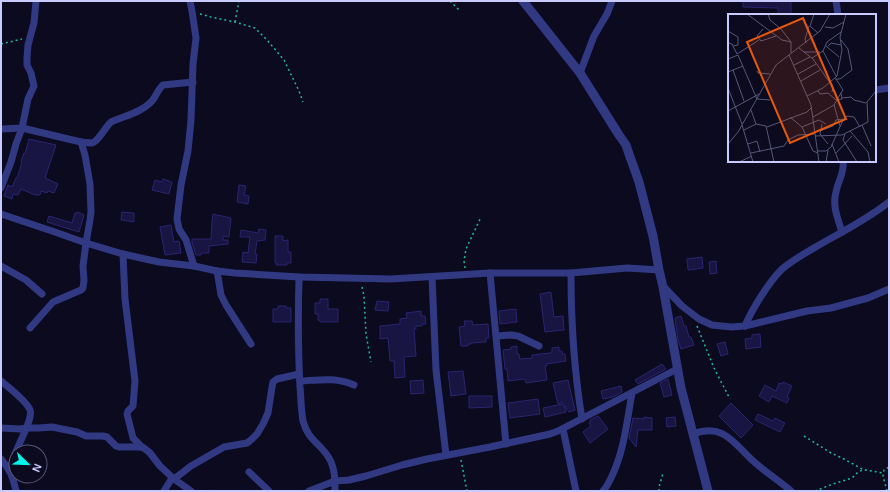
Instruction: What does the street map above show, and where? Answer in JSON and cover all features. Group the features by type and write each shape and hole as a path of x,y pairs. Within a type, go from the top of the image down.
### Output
{"street":[{"path":"1,188 22,128 28,98 34,86 27,62 28,45 34,23 36,1"},
{"path":"190,1 196,38 188,151 181,185 177,219 179,229 186,240 194,266"},
{"path":"523,1 580,73 626,146 639,182 653,236 684,404 708,491"},
{"path":"580,73 594,36 607,14 612,1"},
{"path":"836,1 838,14"},
{"path":"1,129 22,128 81,142 95,142 107,125 111,122 142,109 151,102 163,85 193,82"},
{"path":"876,90 889,88"},
{"path":"30,328 54,302 81,290 84,285 83,266 90,220 90,184 81,142"},
{"path":"842,232 834,199 842,174 844,162"},
{"path":"745,326 759,300 782,269 803,254 870,216 889,202"},
{"path":"1,214 123,254 159,262 194,266 217,271 299,277 391,279 490,273 571,273 627,268 659,270"},
{"path":"123,254 125,299 135,381 133,404 132,408 127,414 133,438 150,453 160,466 173,478 191,491"},
{"path":"1,266 26,280 42,294"},
{"path":"217,271 221,295 251,344"},
{"path":"490,273 506,444"},
{"path":"571,273 576,384 582,419"},
{"path":"299,277 298,318 303,420 307,432 329,459 335,481 335,491"},
{"path":"432,277 436,370 446,455"},
{"path":"663,287 682,306 699,319 712,325 731,327 745,326 807,311 831,308 868,298 889,289"},
{"path":"496,336 518,336 539,346"},
{"path":"309,491 335,481 356,478 402,465 550,434 563,429 677,368"},
{"path":"164,491 173,478 191,466 224,447 247,442 252,439 257,434 268,413 273,382 277,379 282,377 300,377 336,379 346,381 354,385"},
{"path":"1,381 30,409 27,428 20,444"},
{"path":"603,491 615,470 623,442 632,393"},
{"path":"1,428 20,429 52,427 86,436 107,437 119,447 142,447"},
{"path":"563,429 576,491"},
{"path":"693,434 709,430 728,437 753,461 791,491"},
{"path":"1,459 8,467"},
{"path":"249,472 269,491"}],"path":[{"path":"235,22 239,1"},
{"path":"450,1 459,10"},
{"path":"192,11 255,28 284,60 299,91 302,102"},
{"path":"1,44 14,40 30,38"},
{"path":"466,274 464,261 466,249 481,217"},
{"path":"360,279 364,296 366,334 371,362"},
{"path":"692,313 714,368 730,399"},
{"path":"804,436 831,453 866,470"},
{"path":"460,452 467,491"},
{"path":"887,491 884,483 883,472 889,466"},
{"path":"815,491 852,478 858,471 866,470 883,472"},
{"path":"659,491 663,473"}],"building":[{"path":"743,1 791,1 791,14 778,14 778,8 743,7"},
{"path":"29,139 56,145 45,178 58,184 54,193 41,191 40,195 35,195 21,189 18,195 13,194 12,199 4,196 8,185 12,187 17,178"},
{"path":"163,179 172,182 169,194 152,190 155,180 162,182"},
{"path":"239,185 246,186 244,195 249,196 248,204 237,202"},
{"path":"78,212 84,215 79,232 47,222 49,216 72,223 75,213"},
{"path":"122,212 134,213 134,222 121,220"},
{"path":"213,214 231,218 229,237 223,236 223,240 228,240 228,244 209,246 209,253 201,253 201,255 196,255 192,239 211,239"},
{"path":"171,225 174,242 179,241 181,253 165,255 160,227"},
{"path":"259,229 266,230 265,240 257,241 255,254 257,254 256,263 242,262 243,252 248,253 250,237 240,237 241,230 258,233"},
{"path":"275,236 283,236 283,241 288,240 288,252 291,252 291,263 287,263 287,265 276,265 277,263 275,263"},
{"path":"702,257 703,268 688,270 687,259"},
{"path":"716,261 717,273 710,274 709,262"},
{"path":"551,292 554,317 563,316 564,330 545,332 540,294"},
{"path":"320,299 328,299 328,309 338,309 338,322 320,322 318,320 318,314 315,314 315,303 320,303"},
{"path":"377,301 389,302 388,311 375,310"},
{"path":"278,306 286,306 286,308 291,308 291,322 273,322 273,309 278,309"},
{"path":"516,309 517,322 500,324 499,311"},
{"path":"421,311 421,316 425,316 426,324 416,326 416,329 414,329 416,356 404,357 405,377 395,378 394,361 390,361 388,338 380,339 380,326 400,324 400,319 407,318 406,313"},
{"path":"681,316 684,326 686,326 689,337 691,337 694,345 681,349 678,340 675,318"},
{"path":"464,321 472,321 473,325 488,324 489,338 486,338 486,342 471,343 468,344 468,346 461,346 459,327 465,326"},
{"path":"760,334 761,347 746,349 745,339 752,338 752,335"},
{"path":"725,342 728,354 721,356 717,344"},
{"path":"517,346 517,354 519,354 520,359 532,358 532,355 550,353 552,352 552,348 559,347 559,351 562,351 562,354 565,354 566,361 546,364 547,380 526,383 525,379 508,381 503,350 511,349 511,347"},
{"path":"662,364 666,369 638,384 635,380"},
{"path":"463,371 466,394 451,396 448,372"},
{"path":"668,379 672,395 664,397 660,383"},
{"path":"423,380 424,393 411,394 410,381"},
{"path":"568,380 575,410 569,412 564,405 566,412 545,417 543,408 563,404 562,402 558,404 553,383"},
{"path":"783,382 792,386 787,397 789,398 787,403 772,396 769,402 759,396 765,385 776,391 779,383 782,384"},
{"path":"621,386 622,392 613,397 603,399 601,391"},
{"path":"469,396 492,396 492,407 469,408"},
{"path":"538,399 540,414 510,418 508,403"},
{"path":"731,403 753,425 741,438 719,416"},
{"path":"758,414 773,421 775,418 785,423 780,432 755,420"},
{"path":"598,416 608,429 590,443 583,432 591,426 589,423 590,420"},
{"path":"644,417 652,418 652,430 638,430 636,447 629,438 633,418 644,419"},
{"path":"675,417 676,426 667,427 666,418"}]}
